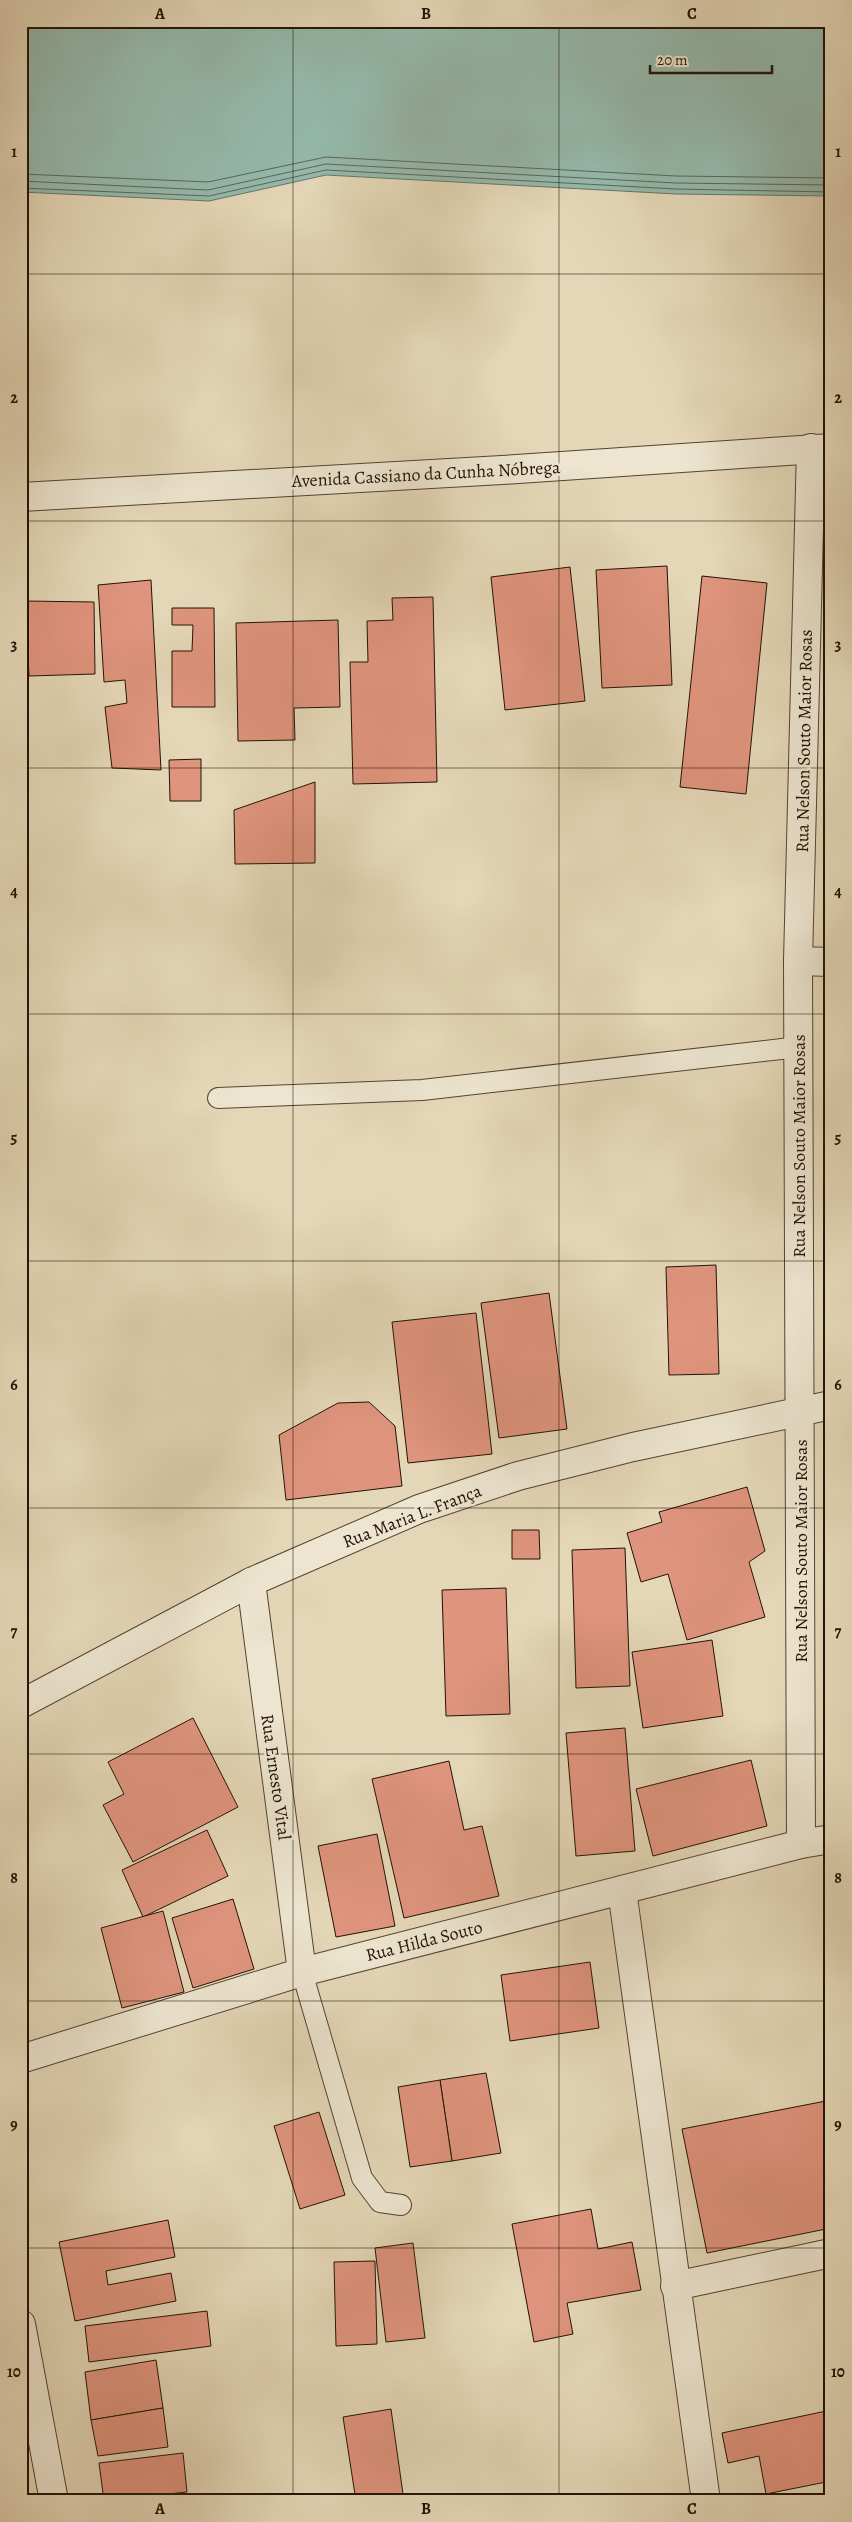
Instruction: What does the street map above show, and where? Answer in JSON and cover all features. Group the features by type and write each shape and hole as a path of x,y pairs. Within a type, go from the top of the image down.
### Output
{"street":[{"name":"Avenida Cassiano da Cunha Nóbrega","path":"21,497 502,470 821,448"},
{"name":"Rua Nelson Souto Maior Rosas","path":"801,1844 798,962 821,448"},
{"path":"798,962 831,962"},
{"name":"Rua Maria L. França","path":"21,1704 251,1582 419,1509 518,1476 634,1447 831,1405"},
{"name":"Rua Ernesto Vital","path":"251,1582 302,1972"},
{"name":"Rua Hilda Souto","path":"21,2059 302,1972 801,1844 831,1838"},
{"path":"622,1890 706,2501"},
{"path":"675,2286 831,2253"},
{"path":"21,2324 31,2431 54,2501"}],"lane":[{"path":"218,1098 422,1090 799,1047"},
{"path":"302,1972 362,2178 380,2202 401,2205"}],"water":[{"path":"21,21 831,21 831,196 676,194 326,175 209,201 21,192"}],"building":[{"path":"667,566 672,685 602,688 596,570"},
{"path":"570,567 585,701 505,710 491,577"},
{"path":"702,576 767,583 746,794 680,787"},
{"path":"151,580 161,770 112,768 105,707 127,703 125,680 104,682 98,585"},
{"path":"433,597 437,782 353,784 350,662 368,662 367,621 393,620 392,598"},
{"path":"25,601 94,602 95,674 29,676"},
{"path":"172,608 214,608 215,707 172,707 172,651 192,651 193,625 172,625"},
{"path":"338,620 340,707 294,708 295,740 238,741 236,623"},
{"path":"201,759 201,801 170,801 169,760"},
{"path":"315,782 315,863 235,864 234,810"},
{"path":"716,1265 719,1374 669,1375 666,1267"},
{"path":"549,1293 567,1429 499,1438 481,1303"},
{"path":"476,1313 492,1454 408,1463 392,1322"},
{"path":"369,1402 395,1426 402,1486 286,1500 279,1435 338,1403"},
{"path":"747,1487 765,1551 749,1562 765,1617 687,1640 668,1574 641,1582 627,1533 662,1522 659,1512"},
{"path":"512,1530 539,1530 540,1559 512,1559"},
{"path":"625,1548 630,1686 576,1688 572,1550"},
{"path":"506,1588 510,1714 446,1716 442,1590"},
{"path":"712,1640 723,1716 643,1728 632,1652"},
{"path":"193,1718 238,1807 133,1862 103,1805 124,1794 108,1762"},
{"path":"625,1728 635,1851 576,1856 566,1733"},
{"path":"751,1760 767,1826 653,1856 636,1789"},
{"path":"449,1761 464,1830 482,1826 499,1896 404,1918 372,1779"},
{"path":"207,1830 228,1876 143,1917 122,1870"},
{"path":"377,1834 395,1926 336,1937 318,1846"},
{"path":"233,1899 254,1969 193,1988 172,1918"},
{"path":"163,1911 184,1992 122,2008 101,1928"},
{"path":"590,1962 599,2028 510,2041 501,1975"},
{"path":"486,2073 501,2153 452,2161 440,2080"},
{"path":"440,2080 452,2161 410,2167 398,2087"},
{"path":"831,2100 831,2228 707,2253 682,2129"},
{"path":"319,2112 345,2195 300,2209 274,2126"},
{"path":"591,2209 598,2249 632,2242 641,2290 567,2303 573,2334 534,2342 512,2224"},
{"path":"168,2220 175,2257 106,2271 108,2285 171,2273 176,2301 75,2321 59,2242"},
{"path":"413,2243 425,2338 386,2342 375,2248"},
{"path":"375,2261 377,2344 336,2346 334,2262"},
{"path":"207,2311 211,2346 89,2362 85,2326"},
{"path":"156,2360 163,2408 91,2420 85,2372"},
{"path":"831,2365 831,2388 824,2367"},
{"path":"163,2408 168,2447 98,2456 91,2420"},
{"path":"391,2409 404,2501 356,2501 343,2417"},
{"path":"831,2410 831,2481 766,2494 759,2456 728,2463 722,2433"},
{"path":"183,2453 187,2492 104,2501 99,2463"},
{"path":"159,2495 159,2501 109,2501"},
{"path":"831,2497 831,2501 804,2501 804,2498"}]}
